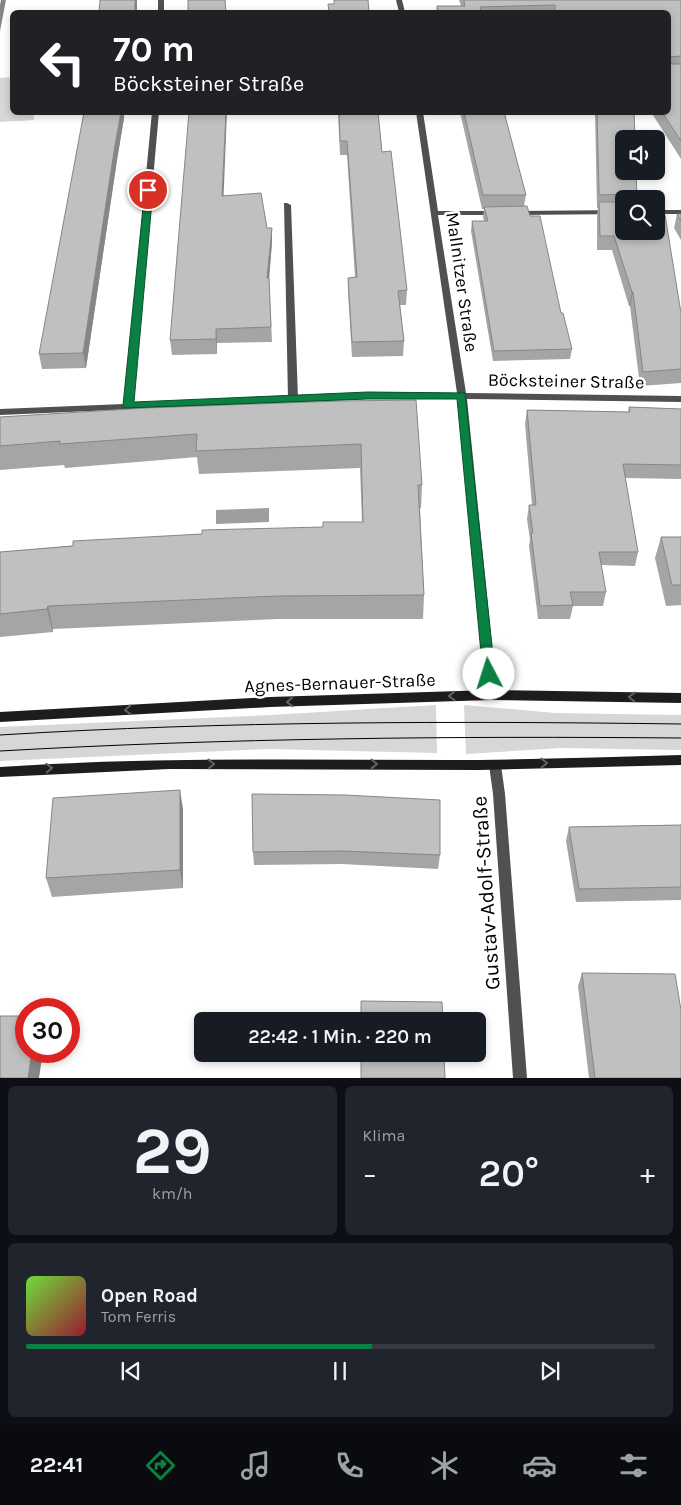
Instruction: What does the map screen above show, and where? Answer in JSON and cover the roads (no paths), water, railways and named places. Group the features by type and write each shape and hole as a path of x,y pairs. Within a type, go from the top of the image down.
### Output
{"main road":[{"name":"Agnes-Bernauer-Straße","path":"0,717 270,702 491,695 681,698"},
{"path":"0,772 50,768 269,763 495,764 681,760"}],"street":[{"path":"128,405 156,115"},
{"name":"Mallnitzer Straße","path":"419,115 462,396 491,695"},
{"path":"288,205 293,398"},
{"path":"435,214 615,212"},
{"path":"665,212 681,212"},
{"name":"Böcksteiner Straße","path":"0,412 387,395 681,399"},
{"name":"Gustav-Adolf-Straße","path":"495,764 499,794 520,1078"}],"tram line":[{"path":"0,735 85,730 340,723 511,722 681,724"},
{"path":"0,751 170,743 340,739 681,738"}]}
